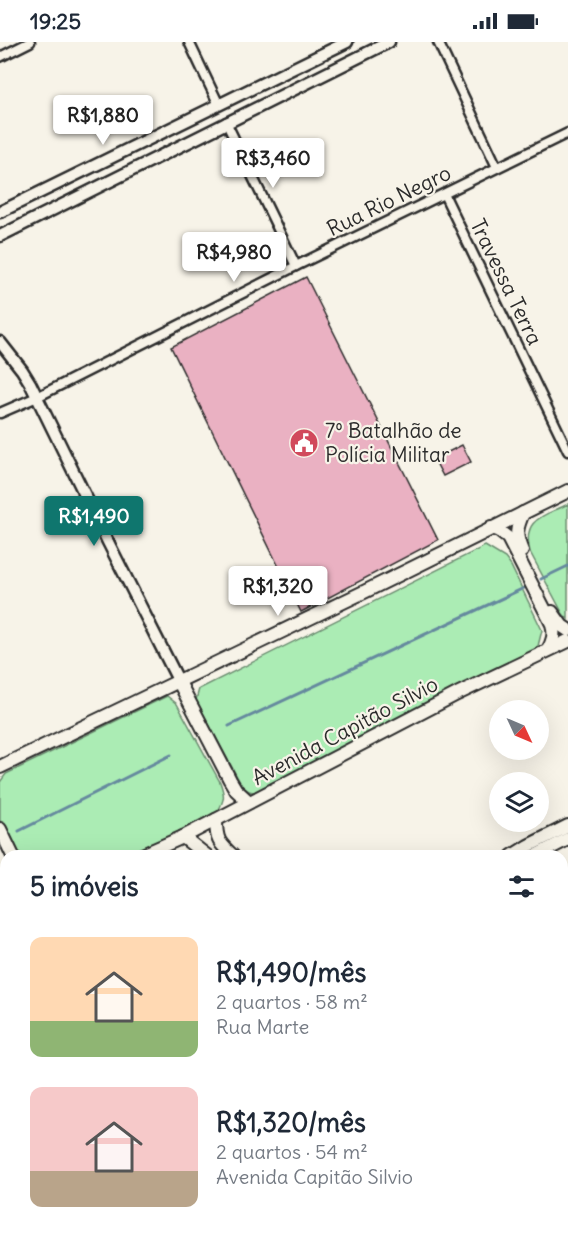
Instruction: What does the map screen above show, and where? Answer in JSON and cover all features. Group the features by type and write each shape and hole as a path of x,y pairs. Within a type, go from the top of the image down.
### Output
{"main road":[{"path":"0,768 568,491"},
{"path":"524,513 518,525 517,538 554,616 568,630"},
{"path":"491,528 508,538 548,615 554,632 548,650"},
{"name":"Avenida Capitão Silvio","path":"154,850 183,837 457,694 568,640"},
{"path":"179,682 230,780 242,797 249,802"},
{"path":"216,820 216,834 219,843 227,850"},
{"path":"522,850 568,826"},
{"path":"0,829 10,850"},
{"path":"183,837 199,850"},
{"path":"547,850 568,839"}],"street":[{"path":"0,57 30,42"},
{"path":"189,42 219,105"},
{"path":"0,212 347,42"},
{"path":"0,236 389,42"},
{"path":"438,42 497,167"},
{"path":"226,122 296,266"},
{"name":"Rua Rio Negro","path":"0,413 37,397 296,266 568,133"},
{"name":"Travessa Terra","path":"444,194 568,451"},
{"path":"0,342 22,370 37,397 179,682"}],"green space":[{"path":"568,504 568,619 563,614 530,552 528,541 532,525 537,520"},
{"path":"485,546 505,558 511,566 542,630 537,650 257,793 242,786 196,700 199,689"},
{"path":"167,696 177,704 220,782 223,798 217,813 140,850 15,850 0,820 0,782 6,774"}],"building":[{"name":"7º Batalhão de Polícia Militar","path":"306,277 438,540 301,612 171,347"},
{"path":"462,445 471,462 443,476 434,459"}],"waterway":[{"path":"541,579 568,566"},
{"path":"229,726 524,588"},
{"path":"19,831 171,755"}],"place":[{"name":"7º Batalhão de Polícia Militar","path":"304,443"}]}
